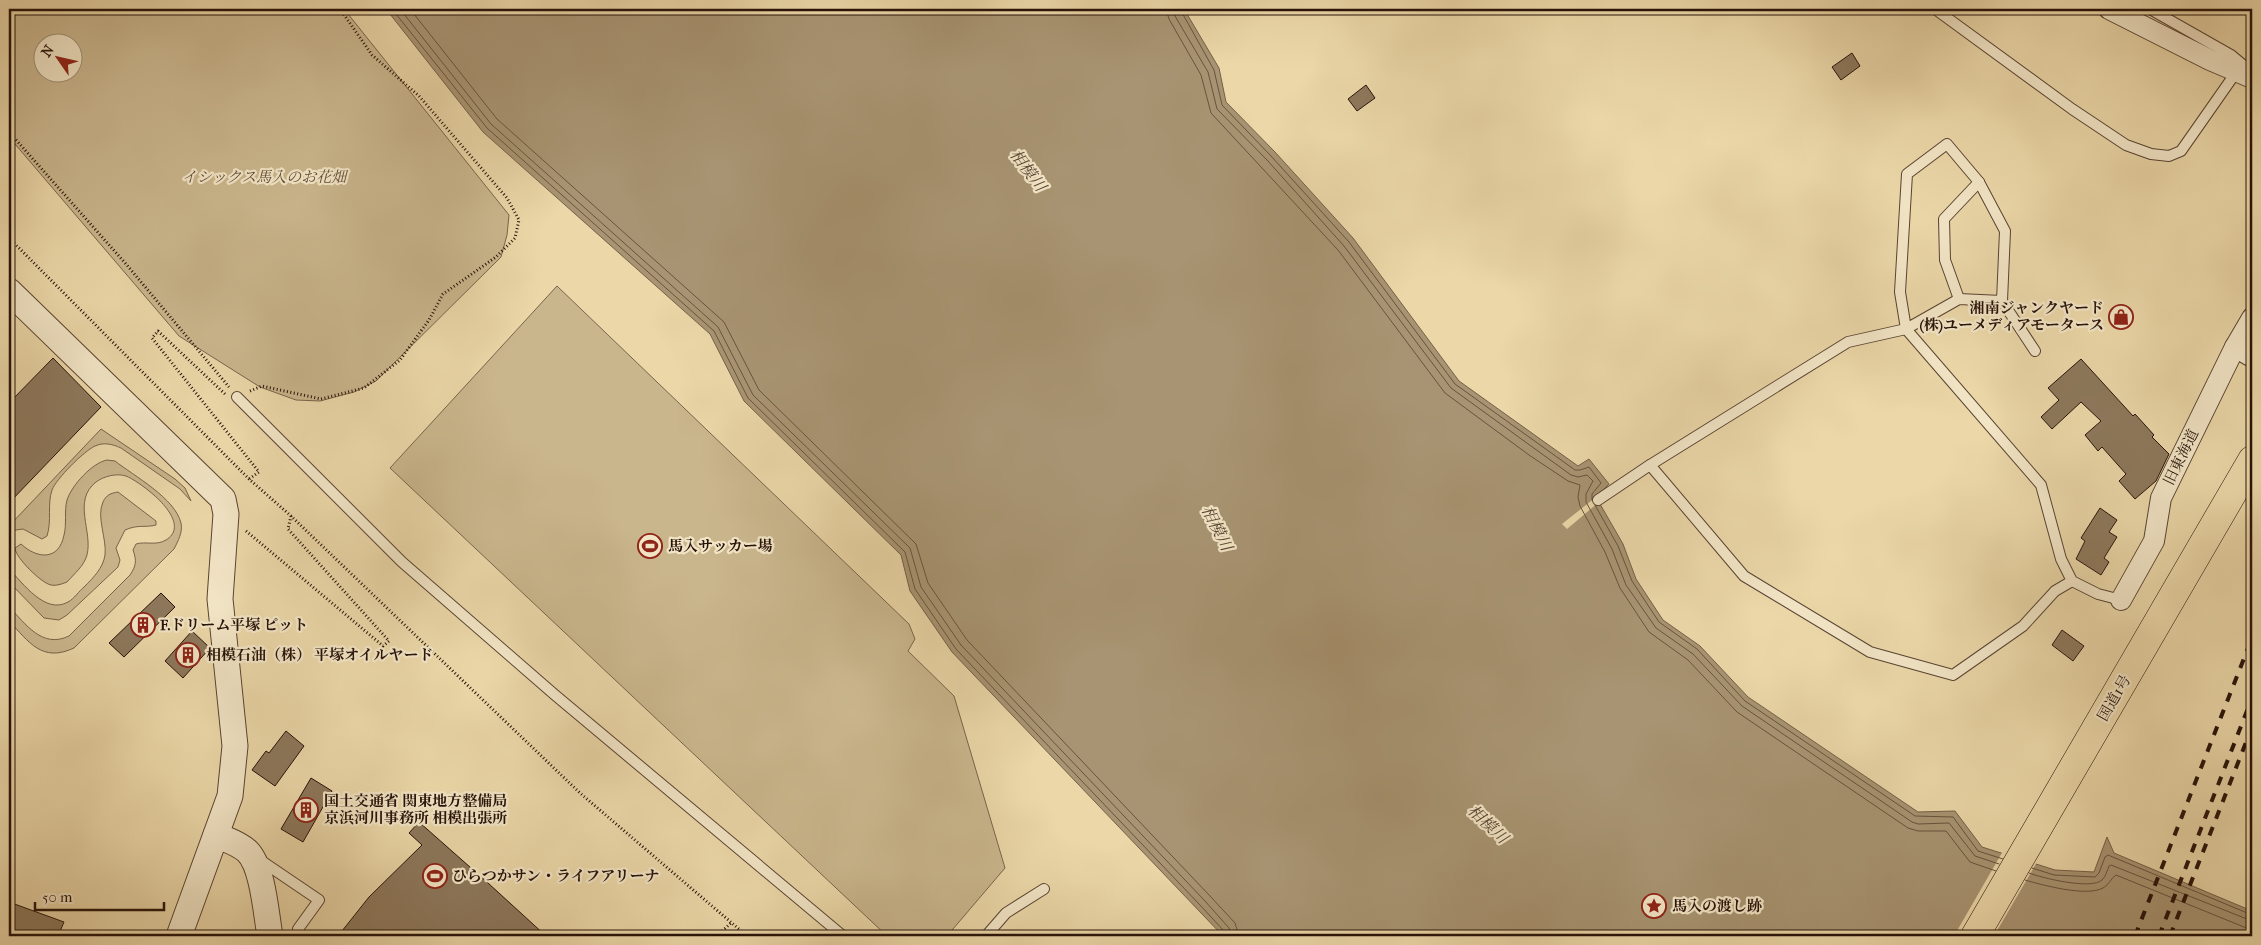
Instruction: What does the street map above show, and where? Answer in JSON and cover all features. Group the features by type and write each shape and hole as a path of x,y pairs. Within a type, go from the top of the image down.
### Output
{"highway":[{"name":"国道1号","path":"1976,936 2252,460"}],"street":[{"path":"2109,9 2247,74"},
{"path":"9,290 223,499 226,514 220,599 235,746 230,796 179,936"},
{"name":"旧東海道","path":"2122,600 2154,542 2161,498 2244,352 2252,318"},
{"path":"216,835 237,844 248,853 258,869 270,936"}],"lane":[{"path":"1935,9 2072,109 2126,145 2151,154 2169,156 2181,151 2247,74 2231,55 2150,9"},
{"path":"2035,351 2002,301 2005,231 1979,182 1947,144 1908,174 1900,292 1906,329 2041,485 2061,559 2072,581 2098,594 2122,600"},
{"path":"1959,299 1945,260 1944,219 1979,182"},
{"path":"1598,500 1650,465 1848,342 1906,329 1959,299 2002,301"},
{"path":"238,396 402,562 555,695 843,936"},
{"path":"1650,465 1744,576 1870,652 1953,675 2023,626 2055,591 2072,581"},
{"path":"248,853 319,900 298,929 301,936"},
{"path":"986,936 1006,913 1044,889"}],"path":[{"path":"238,396 262,386 321,399 364,388 400,360 429,320 443,294 496,257 515,238 519,220 507,198 419,96 372,55 340,9"},
{"path":"9,132 126,264 238,396"},
{"path":"9,238 249,479 291,516 580,793 748,936"},
{"path":"238,396 158,331 152,338 259,472 249,479"},
{"path":"226,514 383,646 388,640 288,529 291,516"},
{"path":"718,936 732,922"}],"green space":[{"name":"イシックス馬入のお花畑","path":"9,9 344,9 509,215 507,235 501,257 376,381 354,392 320,401 296,400 260,387 179,336 9,137"},
{"name":"馬入サッカー場","path":"557,286 909,624 915,639 908,651 954,696 1005,868 947,936 887,936 390,468"},
{"path":"101,429 175,479 185,488 191,501 180,489 121,448 102,444 84,453 64,473 52,490 47,536 42,539 23,529 9,531 9,526"},
{"path":"107,460 115,461 153,488 171,505 181,523 180,536 174,549 74,648 63,652 45,652 30,643 9,621 9,607 28,627 43,637 59,639 69,636 130,575 134,569 135,557 133,550 136,544 162,542 173,532 174,523 170,513 153,494 126,476 111,476 96,482 85,498 84,507 88,536 87,555 81,566 67,582 51,585 35,575 24,563 15,548 21,544 40,555 47,555 57,549 64,535 66,504 73,488 95,465"},
{"path":"118,492 156,521 156,525 134,527 125,530 116,548 120,560 118,567 67,615 59,620 44,618 9,582 9,569 35,596 43,601 59,605 70,601 95,576 102,564 105,549 101,508 107,496"}],"water":[{"name":"相模川","path":"386,9 1184,9 1219,68 1226,102 1275,152 1353,238 1459,381 1578,466 1589,459 1609,484 1596,497 1623,544 1636,579 1663,620 1700,646 1748,697 1918,812 1955,811 1982,847 2055,870 2094,872 2107,837 2114,853 2252,911 2252,936 1223,936 952,652 910,591 901,555 744,401 710,334 483,132"}],"pier":[{"path":"1596,497 1599,502 1567,529 1562,524"},
{"path":"2003,851 2037,862 1994,936 1954,936"}],"building":[{"path":"1852,53 1860,66 1841,80 1832,67"},
{"path":"1366,85 1375,98 1357,111 1348,99"},
{"path":"53,358 101,407 9,503 9,403"},
{"path":"2081,359 2133,416 2135,414 2154,435 2152,437 2169,454 2156,481 2135,499 2119,481 2126,474 2102,447 2098,451 2085,435 2101,421 2081,402 2052,429 2041,417 2059,400 2048,388"},
{"path":"2100,508 2117,520 2109,532 2117,537 2104,558 2109,562 2101,575 2076,559 2085,541 2081,538"},
{"name":"F.ドリーム平塚 ピット","path":"161,593 175,607 124,657 109,643"},
{"path":"2062,630 2084,646 2073,661 2052,645"},
{"name":"相模石油（株） 平塚オイルヤード","path":"192,631 210,648 183,678 165,661"},
{"path":"286,731 304,746 275,786 252,770 266,751 269,753"},
{"name":"国土交通省 関東地方整備局 京浜河川事務所 相模出張所","path":"311,778 332,791 303,842 281,829"},
{"name":"ひらつかサン・ライフアリーナ","path":"419,822 546,936 338,936 369,897 422,845 409,833"},
{"path":"9,902 64,922 58,936 9,936"}],"railway":[{"path":"2135,936 2252,638"},
{"path":"2159,936 2252,698"},
{"path":"2170,936 2252,727"}],"place":[{"name":"湘南ジャンクヤード (株)ユーメディアモータース","path":"2121,317"},
{"name":"馬入サッカー場","path":"650,546"},
{"name":"F.ドリーム平塚 ピット","path":"143,625"},
{"name":"相模石油（株） 平塚オイルヤード","path":"188,655"},
{"name":"国土交通省 関東地方整備局 京浜河川事務所 相模出張所","path":"306,810"},
{"name":"ひらつかサン・ライフアリーナ","path":"435,876"},
{"name":"馬入の渡し跡","path":"1654,906"}]}
